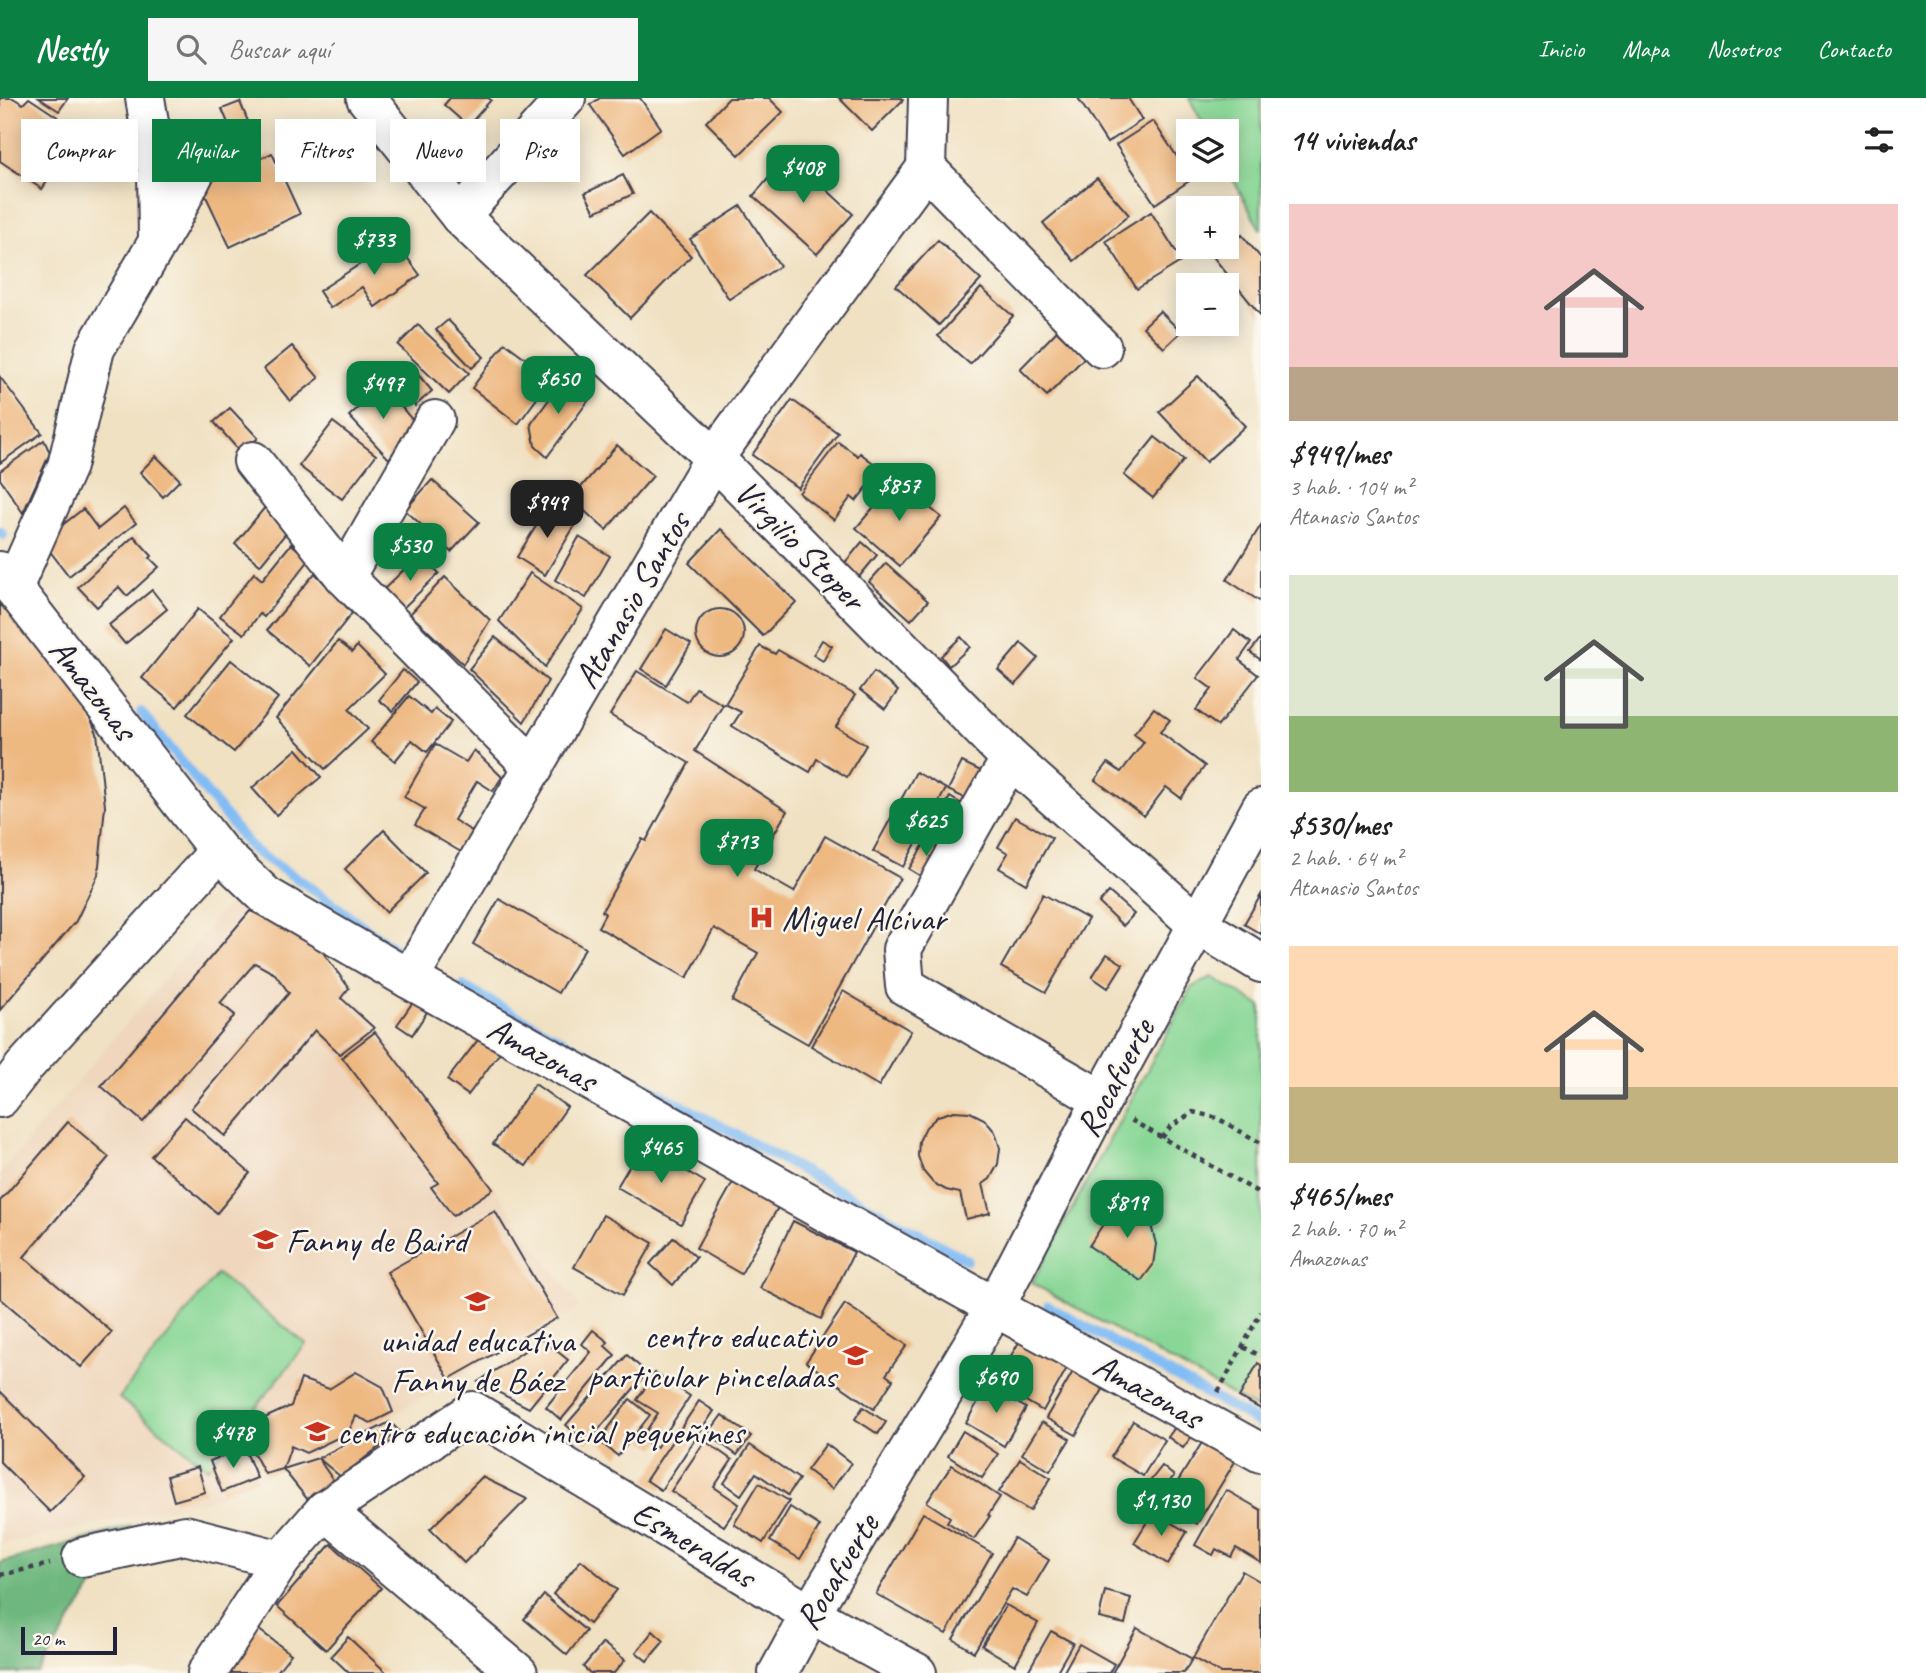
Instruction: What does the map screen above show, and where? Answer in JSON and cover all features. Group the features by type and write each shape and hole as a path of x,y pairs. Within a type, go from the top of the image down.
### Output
{"street":[{"path":"145,98 157,171 158,240"},
{"name":"Virgilio Stoper","path":"366,98 460,216 714,458 1011,759 1198,925 1261,963"},
{"path":"460,216 566,98"},
{"path":"928,98 926,168 1102,348"},
{"name":"Atanasio Santos","path":"409,979 714,458 926,168"},
{"path":"7,580 67,466 95,349 190,182"},
{"path":"345,577 435,420"},
{"path":"253,461 345,577 534,768"},
{"name":"Amazonas","path":"7,580 219,851 266,896 995,1307 1261,1452"},
{"path":"1011,759 902,949 905,986 1102,1100"},
{"name":"Rocafuerte","path":"778,1673 810,1614 995,1307 1102,1100 1261,808"},
{"path":"0,1098 24,1067 219,851"},
{"name":"Esmeraldas","path":"325,1510 473,1411 810,1614 917,1673"},
{"path":"210,1672 281,1560 325,1510 517,1673"},
{"path":"82,1557 184,1535 281,1560"}],"path":[{"path":"1102,1100 1123,1116 1261,1194"},
{"path":"1162,1138 1170,1127 1193,1112 1217,1118 1261,1143"},
{"path":"1203,1421 1261,1312"},
{"path":"1242,1347 1261,1356"},
{"path":"0,1575 82,1557"}],"shaded area":[{"name":"Fanny de Baird","path":"238,892 311,936 580,1307 363,1432 219,1497 0,1545 0,1173"}],"green space":[{"path":"1189,98 1261,98 1261,231 1235,182 1239,182 1239,119 1200,119"},
{"path":"1212,977 1261,1006 1261,1411 1032,1283 1192,987"},
{"path":"217,1274 306,1344 208,1468 119,1398"},
{"path":"131,1526 38,1673 0,1673 0,1563"}],"building":[{"path":"0,98 13,98 23,104 29,98 60,119 21,119 21,175 0,161"},
{"path":"39,98 68,98 59,111"},
{"path":"450,98 491,100 474,119 460,119 444,105"},
{"path":"600,98 640,98 661,128 625,154 590,105"},
{"path":"729,98 769,98 783,112 739,155 706,122"},
{"path":"839,98 901,98 903,100 872,131"},
{"path":"1078,98 1128,98 1142,120 1107,143"},
{"path":"240,102 247,119 226,119 222,109"},
{"path":"1153,121 1176,155 1176,182 1188,182 1155,204 1116,145"},
{"path":"272,153 275,160 275,182 285,182 300,214 230,247 201,186 210,182 261,182 261,158"},
{"path":"789,155 853,214 817,254 753,196"},
{"path":"623,175 633,194 595,212 585,193"},
{"path":"1097,178 1129,215 1074,261 1043,223"},
{"path":"32,182 47,182 42,189"},
{"path":"741,206 780,266 729,299 690,239"},
{"path":"1151,212 1176,252 1176,259 1182,261 1137,289 1106,241"},
{"path":"649,213 691,256 630,318 587,275"},
{"path":"1242,235 1261,258 1261,316 1239,289 1239,273 1226,273 1215,259 1239,259 1239,237"},
{"path":"938,240 981,280 939,325 896,286"},
{"path":"395,241 420,275 375,307 362,287 330,308 319,291"},
{"path":"981,288 1013,316 970,364 938,336"},
{"path":"1160,311 1176,327 1177,336 1164,348 1143,327"},
{"path":"448,320 484,357 472,368 436,330"},
{"path":"418,325 469,373 449,394 398,345"},
{"path":"1057,331 1085,357 1047,396 1020,369"},
{"path":"505,343 552,378 518,424 472,388"},
{"path":"292,346 319,378 290,401 264,369"},
{"path":"410,365 432,391 415,406 393,380"},
{"path":"1198,376 1245,426 1206,462 1159,412"},
{"path":"0,377 42,433 0,463"},
{"path":"565,378 591,397 547,457 535,446 531,424"},
{"path":"383,385 414,422 389,459 349,416"},
{"path":"792,400 838,433 798,488 752,455"},
{"path":"230,408 258,438 241,453 214,422"},
{"path":"333,422 376,455 342,499 299,466"},
{"path":"1155,437 1184,460 1153,498 1124,475"},
{"path":"44,440 50,453 23,513 0,479 0,471"},
{"path":"838,442 858,456 860,453 881,469 856,501 851,497 834,520 799,493"},
{"path":"617,445 653,476 606,530 571,499"},
{"path":"156,456 180,480 163,497 140,472"},
{"path":"432,480 479,522 451,552 405,510"},
{"path":"897,480 941,517 900,566 856,528"},
{"path":"549,505 577,522 545,575 517,557"},
{"path":"266,506 291,527 260,565 235,544"},
{"path":"124,508 136,523 69,576 42,541 83,509 98,529"},
{"path":"1261,525 1261,602 1227,580"},
{"path":"721,529 796,602 763,636 689,563"},
{"path":"134,536 159,567 127,596 119,587 97,607 78,587"},
{"path":"579,537 610,556 586,598 555,580"},
{"path":"862,542 877,555 859,577 844,564"},
{"path":"291,544 310,559 264,617 260,614 244,634 220,616 254,573 262,580"},
{"path":"420,554 439,573 399,612 380,593"},
{"path":"886,563 928,601 911,620 869,582"},
{"path":"315,573 352,613 310,666 267,630"},
{"path":"530,573 583,609 545,667 499,621"},
{"path":"445,577 490,620 463,664 410,614"},
{"path":"0,578 75,684 97,733 105,806 98,875 76,921 0,1010"},
{"path":"152,590 167,609 125,644 109,625"},
{"path":"198,609 234,638 177,707 142,678"},
{"path":"720,609 737,616 744,633 737,650 720,657 703,650 696,633 703,616"},
{"path":"666,629 691,644 666,685 641,669"},
{"path":"1234,630 1251,643 1239,660 1258,675 1218,726 1196,710 1212,689 1197,678"},
{"path":"495,637 548,681 524,722 469,669"},
{"path":"961,637 970,647 949,666 941,656"},
{"path":"1261,638 1261,660 1250,652"},
{"path":"822,640 832,646 823,661 813,655"},
{"path":"338,641 352,652 357,646 385,674 349,709 368,729 325,769 276,718"},
{"path":"1021,643 1038,658 1015,685 998,670"},
{"path":"760,646 775,654 778,650 855,695 836,727 866,745 847,777 817,759 810,772 732,726 741,712 725,704"},
{"path":"231,660 278,698 234,752 187,714"},
{"path":"403,670 417,682 393,711 379,700"},
{"path":"637,671 687,702 696,688 723,705 695,751 787,811 754,869 794,892 825,836 900,878 808,1044 732,1001 758,953 714,928 687,978 598,927 605,914 602,911 642,839 646,841 689,763 610,715"},
{"path":"874,672 898,691 885,709 860,690"},
{"path":"409,696 431,714 435,709 451,722 427,752 412,740 395,761 371,742"},
{"path":"1154,708 1170,720 1160,732 1205,766 1181,798 1166,787 1144,816 1095,780 1108,763 1121,772 1144,742 1134,734"},
{"path":"435,744 466,762 474,750 502,777 493,791 477,781 454,820 473,832 461,852 415,825 425,809 404,797"},
{"path":"297,749 321,777 276,815 252,788"},
{"path":"962,762 987,774 973,802 948,790"},
{"path":"916,772 946,789 903,867 873,851"},
{"path":"950,797 963,805 955,822 940,814"},
{"path":"1015,817 1052,838 1026,884 999,868 1008,853 998,847"},
{"path":"384,830 426,873 386,912 345,869"},
{"path":"928,838 942,847 924,878 909,869"},
{"path":"1109,892 1134,914 1123,926 1099,903"},
{"path":"1043,894 1088,919 1046,992 1001,967"},
{"path":"1261,895 1261,934 1244,924"},
{"path":"499,899 585,948 558,993 473,944"},
{"path":"250,911 311,936 349,988 341,998 374,1028 340,1054 315,1030 225,1136 191,1108 289,993 275,974 255,963 220,1003 235,1015 143,1122 101,1086"},
{"path":"1107,954 1123,964 1108,988 1092,977"},
{"path":"843,991 911,1031 879,1086 811,1046"},
{"path":"413,1002 427,1012 412,1035 397,1025"},
{"path":"375,1032 493,1189 453,1216 431,1187 438,1183 342,1057"},
{"path":"481,1036 501,1051 468,1095 447,1080"},
{"path":"535,1084 567,1107 526,1166 493,1144"},
{"path":"954,1111 970,1112 984,1119 995,1132 1000,1148 998,1164 990,1179 983,1184 990,1213 966,1219 960,1193 933,1183 923,1171 918,1156 919,1141 926,1127 938,1116"},
{"path":"185,1117 250,1173 217,1213 151,1156"},
{"path":"68,1122 109,1157 24,1257 112,1332 81,1367 0,1298 0,1201"},
{"path":"642,1145 705,1182 681,1224 617,1187"},
{"path":"736,1177 781,1202 741,1274 696,1248"},
{"path":"1120,1198 1138,1208 1151,1225 1156,1244 1153,1265 1141,1281 1089,1246"},
{"path":"495,1211 557,1318 449,1379 387,1272"},
{"path":"603,1215 653,1243 623,1295 574,1267"},
{"path":"793,1221 854,1252 821,1319 760,1288"},
{"path":"674,1237 696,1257 673,1285 650,1264"},
{"path":"845,1304 907,1345 886,1375 893,1380 874,1409 806,1362"},
{"path":"593,1330 608,1342 605,1346 615,1355 561,1420 546,1407 591,1352 582,1344"},
{"path":"1025,1332 1072,1359 1043,1411 995,1383"},
{"path":"542,1339 568,1360 529,1408 478,1382"},
{"path":"627,1355 647,1373 587,1443 566,1425"},
{"path":"1078,1363 1108,1381 1076,1435 1046,1418"},
{"path":"1258,1363 1261,1365 1261,1409 1239,1397"},
{"path":"356,1372 383,1387 393,1412 371,1423 356,1416 348,1433 306,1453 291,1446 283,1469 265,1474 253,1452 262,1430 256,1422 291,1406 301,1379 329,1389"},
{"path":"655,1373 690,1396 656,1448 641,1439 658,1413 637,1400"},
{"path":"987,1385 1026,1408 1004,1446 966,1423"},
{"path":"0,1391 85,1477 50,1512 0,1462"},
{"path":"630,1399 650,1415 618,1456 599,1441"},
{"path":"699,1401 714,1411 661,1490 646,1480"},
{"path":"863,1407 886,1422 878,1434 855,1419"},
{"path":"722,1415 751,1436 737,1455 708,1434"},
{"path":"1182,1418 1197,1429 1183,1448 1168,1437"},
{"path":"1133,1421 1165,1440 1143,1476 1111,1457"},
{"path":"390,1422 399,1431 341,1477 318,1458"},
{"path":"1042,1422 1070,1439 1050,1471 1022,1454"},
{"path":"963,1431 998,1454 982,1478 948,1456"},
{"path":"1206,1436 1239,1455 1197,1524 1164,1504"},
{"path":"705,1441 732,1460 714,1487 739,1504 724,1526 671,1491"},
{"path":"826,1444 851,1463 832,1489 807,1470"},
{"path":"750,1445 799,1479 788,1495 756,1473 741,1495 724,1483"},
{"path":"244,1447 257,1478 222,1492 210,1461"},
{"path":"318,1458 333,1480 308,1500 283,1469"},
{"path":"1020,1459 1051,1478 1030,1511 999,1492"},
{"path":"952,1465 1000,1497 974,1539 947,1522 950,1517 927,1502"},
{"path":"1162,1466 1174,1476 1156,1498 1144,1489"},
{"path":"198,1467 205,1492 174,1501 167,1476"},
{"path":"482,1477 527,1499 464,1563 430,1529"},
{"path":"759,1483 789,1501 763,1543 734,1524"},
{"path":"1226,1490 1261,1510 1261,1563 1236,1548 1231,1557 1216,1549 1213,1555 1195,1545"},
{"path":"790,1507 820,1526 800,1559 770,1541"},
{"path":"1153,1512 1187,1532 1168,1564 1134,1543"},
{"path":"923,1513 992,1553 946,1634 876,1594"},
{"path":"1014,1538 1049,1560 1027,1597 1012,1589 974,1652 953,1639"},
{"path":"331,1544 381,1588 326,1650 277,1606"},
{"path":"581,1560 617,1590 589,1624 553,1594"},
{"path":"1242,1571 1261,1582 1261,1673 1220,1673 1193,1658"},
{"path":"1105,1591 1131,1598 1125,1624 1099,1618"},
{"path":"544,1595 586,1631 567,1655 524,1619"},
{"path":"1006,1605 1038,1623 1015,1665 982,1646"},
{"path":"254,1626 291,1654 276,1673 217,1673"},
{"path":"1137,1628 1192,1659 1184,1673 1112,1673"},
{"path":"653,1631 664,1641 647,1661 636,1652"},
{"path":"1051,1631 1073,1643 1056,1673 1027,1673"},
{"path":"348,1637 387,1673 349,1673 331,1656"},
{"path":"603,1643 625,1660 614,1673 590,1673 583,1667"},
{"path":"1079,1644 1114,1664 1109,1673 1063,1673"}],"waterway":[{"path":"0,531 3,535"},
{"path":"141,712 253,850 304,883 396,950"},
{"path":"462,986 967,1260"},
{"path":"1048,1306 1261,1424"}],"place":[{"name":"Miguel Alcivar","path":"762,918"},
{"name":"Fanny de Baird","path":"266,1240"},
{"name":"unidad educativa Fanny de Báez","path":"477,1302"},
{"name":"centro educativo particular pinceladas","path":"856,1356"},
{"name":"centro educación inicial pequeñines","path":"317,1432"}]}
